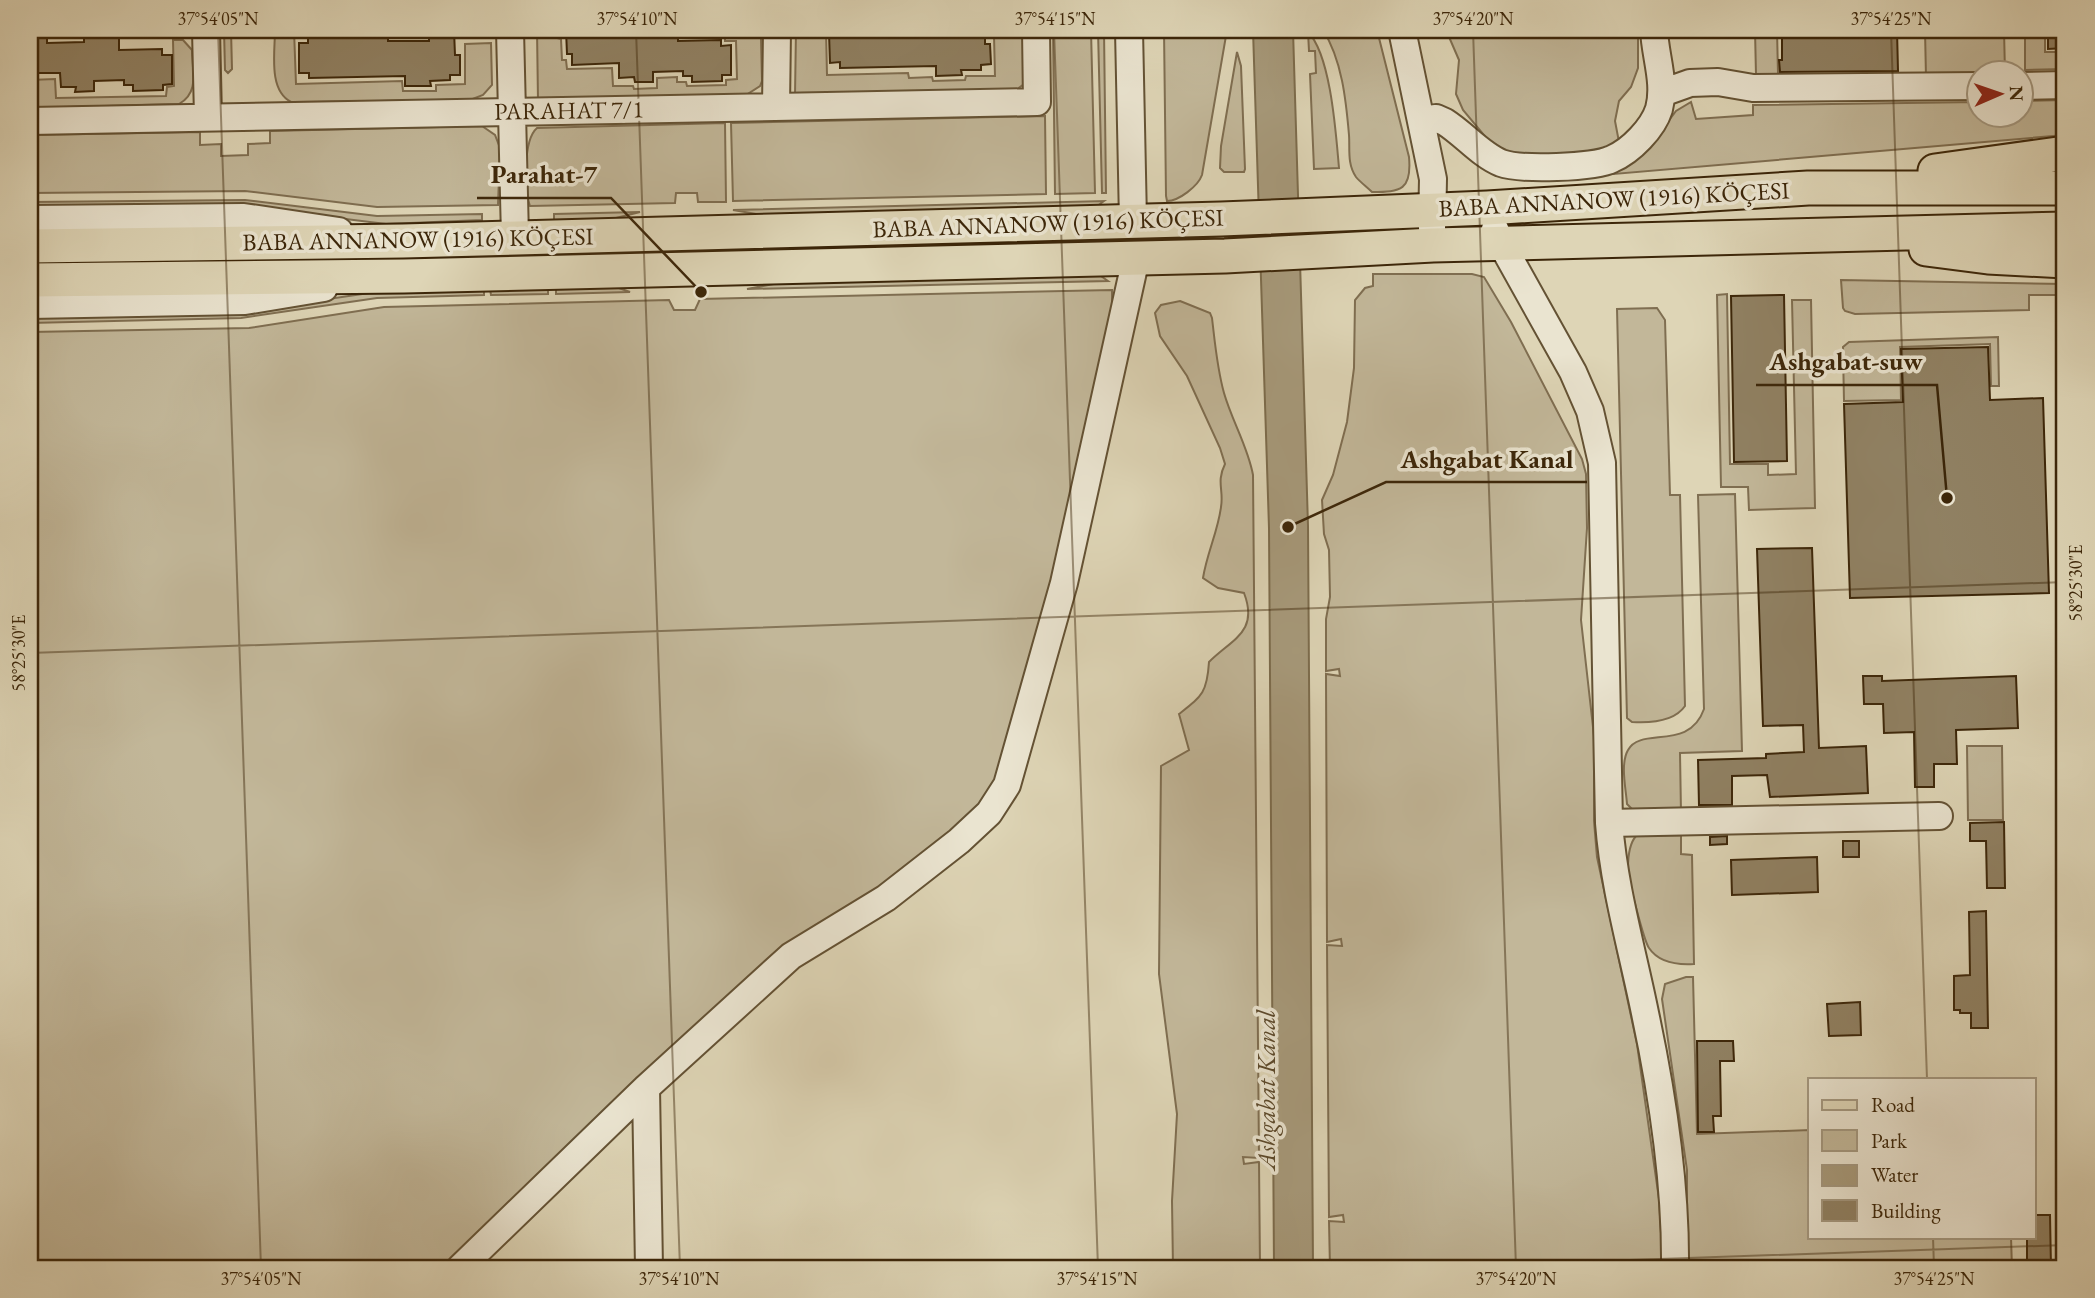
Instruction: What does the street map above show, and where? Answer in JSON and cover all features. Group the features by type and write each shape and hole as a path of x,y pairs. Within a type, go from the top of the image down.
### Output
{"main road":[{"path":"1808,188 2065,153"},
{"name":"BABA ANNANOW (1916) KÖÇESI","path":"30,246 403,241 1221,219 1487,208 1808,188 2065,188"},
{"name":"BABA ANNANOW (1916) KÖÇESI","path":"30,280 404,275 1225,256 1433,245 2065,229"},
{"path":"1826,236 1988,257 2065,261"}],"street":[{"path":"206,30 208,117"},
{"path":"510,30 515,237"},
{"path":"776,107 777,30"},
{"name":"PARAHAT 7/1","path":"30,121 1037,102 1036,30"},
{"path":"1129,30 1133,221"},
{"path":"1402,30 1433,179 1433,245"},
{"path":"1421,120 1436,118 1445,122 1501,163 1513,166 1569,166 1613,159 1633,144 1652,124 1659,110 1662,93 1654,30"},
{"path":"1662,93 1690,83 1718,82 1753,88 1966,86"},
{"path":"2036,86 2065,85"},
{"path":"1487,208 1501,243 1573,372 1590,411 1602,463 1612,865 1664,1109 1674,1201 1675,1268"},
{"path":"30,219 244,217 403,241"},
{"path":"460,1268 646,1088 791,957 886,898 989,813 1007,785 1064,583 1136,258"},
{"name":"BABA ANNANOW (1916) KÖÇESI","path":"30,305 245,301 404,275"},
{"path":"1609,823 1939,816"},
{"path":"646,1088 649,1268"}],"green space":[{"path":"224,30 231,30 232,69 228,73 225,70"},
{"path":"275,30 294,30 296,84 402,81 403,91 436,91 436,85 465,84 465,44 491,43 492,85 483,95 470,100 291,102 279,89 276,80"},
{"path":"537,30 557,30 557,38 561,39 562,60 566,60 567,69 612,68 613,86 633,86 634,89 657,88 657,78 677,77 677,82 686,82 687,86 726,85 726,80 737,79 736,41 725,41 725,36 711,36 710,30 754,30 761,39 762,81 760,86 746,95 538,100"},
{"path":"796,30 826,30 827,75 908,73 909,78 932,77 933,81 965,80 966,76 995,76 994,36 1023,35 1024,84 1016,90 795,95"},
{"path":"1053,30 1091,30 1095,193 1055,194"},
{"path":"1098,30 1104,30 1106,193 1102,193"},
{"path":"1164,30 1227,30 1202,175 1188,192 1167,201 1166,196"},
{"path":"1323,30 1377,30 1409,157 1409,176 1406,183 1397,190 1372,192 1353,172 1342,81 1335,54"},
{"path":"1446,30 1638,30 1638,68 1631,87 1619,101 1615,121 1619,142 1612,150 1515,158 1498,152 1463,110 1456,94 1459,60"},
{"path":"1755,30 1777,30 1778,74 1756,75"},
{"path":"1925,30 2004,30 2005,60 1966,60 1966,75 1926,77"},
{"path":"2025,30 2045,30 2045,52 2065,52 2065,69 2036,70 2036,60 2025,60"},
{"path":"1308,32 1316,43 1327,76 1339,168 1314,169 1310,74 1316,73 1315,51 1309,51"},
{"path":"173,40 183,40 192,50 192,87 186,99 179,104 30,108 30,80 55,79 56,98 166,96 167,87 174,86"},
{"path":"1237,52 1241,66 1245,169 1244,172 1224,172 1220,168 1221,146"},
{"path":"2065,100 2065,135 1614,174 1615,168 1647,150 1676,111 1691,102 1696,119 1753,115 1753,105 1966,102 1966,130 2036,130 2036,101"},
{"path":"1045,116 1046,194 733,201 731,123"},
{"path":"725,123 726,202 698,202 697,193 676,193 675,203 530,206 526,177 527,154 532,134 537,128"},
{"path":"482,126 495,135 500,148 498,205 377,207 245,191 30,193 30,135 200,132 200,145 221,144 221,156 248,155 248,144 270,143 270,131"},
{"path":"245,200 377,216 482,214 482,220 386,224 257,208 30,210 30,202"},
{"path":"1104,201 1096,207 768,216 733,210"},
{"path":"640,212 608,220 554,221 554,214"},
{"path":"1098,274 1108,281 747,289 784,282"},
{"path":"1373,274 1472,274 1484,277 1511,322 1582,459 1586,474 1587,528 1581,620 1594,736 1594,821 1597,857 1637,1044 1659,1199 1663,1268 1330,1268 1329,1221 1344,1222 1343,1215 1329,1217 1327,945 1342,946 1341,939 1327,942 1326,674 1340,676 1339,669 1326,671 1326,619 1330,597 1329,550 1324,534 1322,500 1333,475 1347,422 1354,368 1355,300 1365,288 1373,286"},
{"path":"1841,280 2065,284 2065,295 2029,295 2029,310 1855,314 1843,308"},
{"path":"548,287 548,294 491,295 490,289"},
{"path":"556,287 616,287 630,292 556,294"},
{"path":"484,289 484,295 377,298 241,318 30,323 30,316 260,309 376,292"},
{"path":"1112,290 1112,310 1073,501 1000,770 981,807 889,883 449,1268 30,1268 30,332 249,328 384,307 669,300 674,310 695,310 700,299"},
{"path":"1727,294 1730,464 1768,464 1768,475 1796,474 1792,300 1811,300 1815,508 1749,510 1748,487 1721,487 1717,295"},
{"path":"1180,301 1210,313 1224,393 1253,475 1259,1158 1243,1157 1244,1164 1259,1162 1260,1268 1173,1268 1172,1201 1177,1114 1159,974 1161,766 1189,750 1179,714 1202,693 1207,681 1209,662 1241,634 1248,617 1244,593 1218,588 1203,578 1220,516 1221,476 1225,464 1187,376 1160,336 1155,313 1161,305"},
{"path":"1657,308 1665,320 1670,495 1680,495 1685,706 1668,718 1653,722 1632,722 1627,718 1617,309"},
{"path":"1998,337 1999,386 1991,386 1990,344 1900,347 1901,400 1844,401 1843,347 1849,342"},
{"path":"1735,494 1742,751 1680,753 1681,813 1634,811 1627,804 1625,784 1624,762 1628,750 1634,743 1643,740 1677,735 1688,730 1697,722 1704,709 1698,495"},
{"path":"1967,746 2002,746 2003,820 1968,820"},
{"path":"1681,835 1681,854 1692,855 1694,964 1669,962 1658,957 1649,948 1628,873 1629,851 1636,836"},
{"path":"1693,977 1697,1134 1808,1130 1808,1238 2011,1238 2012,1268 1687,1268 1687,1170 1662,999 1665,984"}],"water":[{"path":"1253,30 1293,30 1308,526 1313,1268 1274,1268 1269,528"}],"building":[{"path":"30,30 47,30 47,43 84,42 84,31 103,31 103,36 119,36 119,50 162,49 162,55 172,55 172,84 163,85 163,90 133,91 133,85 124,85 124,80 94,81 94,91 75,92 76,87 61,87 60,73 30,73"},
{"path":"429,30 454,30 455,55 460,55 460,75 450,75 450,80 430,81 431,86 405,86 405,76 309,78 309,73 299,73 299,43 308,43 308,38 388,36 388,41 429,41"},
{"path":"566,30 643,33 643,30 678,30 678,41 721,40 721,46 731,45 731,75 722,75 722,81 692,82 692,76 683,76 683,71 653,72 653,82 635,82 634,77 619,78 619,63 572,65 572,54 567,54"},
{"path":"839,30 985,30 985,44 990,44 991,64 981,65 981,70 961,70 962,75 936,76 936,66 840,68 840,62 830,63 829,33 839,33"},
{"path":"1782,30 1897,30 1898,71 1780,72"},
{"path":"2048,30 2065,30 2065,48 2048,49"},
{"path":"1784,295 1787,461 1734,462 1731,296"},
{"path":"1988,347 1990,400 2043,398 2049,593 1850,598 1844,404 1903,402 1901,349"},
{"path":"1812,548 1819,748 1866,746 1868,793 1770,797 1767,775 1732,776 1732,805 1699,805 1698,760 1766,758 1766,754 1804,752 1803,725 1763,726 1757,549"},
{"path":"1863,676 1882,676 1882,681 2016,676 2018,728 1956,730 1957,764 1934,764 1934,787 1915,787 1914,732 1884,733 1883,704 1864,704"},
{"path":"2004,822 2005,888 1987,888 1986,841 1970,841 1970,823"},
{"path":"1727,836 1727,844 1710,845 1710,837"},
{"path":"1843,841 1859,841 1859,857 1843,857"},
{"path":"1817,857 1818,892 1732,895 1731,860"},
{"path":"1986,911 1988,1028 1971,1028 1971,1013 1954,1010 1954,976 1970,975 1969,912"},
{"path":"1860,1002 1861,1035 1829,1036 1827,1004"},
{"path":"1697,1041 1733,1041 1734,1061 1720,1061 1721,1116 1713,1116 1714,1132 1698,1132"},
{"path":"2036,1215 2050,1215 2051,1268 2027,1268 2027,1238 2036,1238"}],"place":[{"name":"Parahat-7","path":"701,292"},
{"name":"Ashgabat-suw","path":"1947,498"},
{"name":"Ashgabat Kanal","path":"1288,527"}]}
